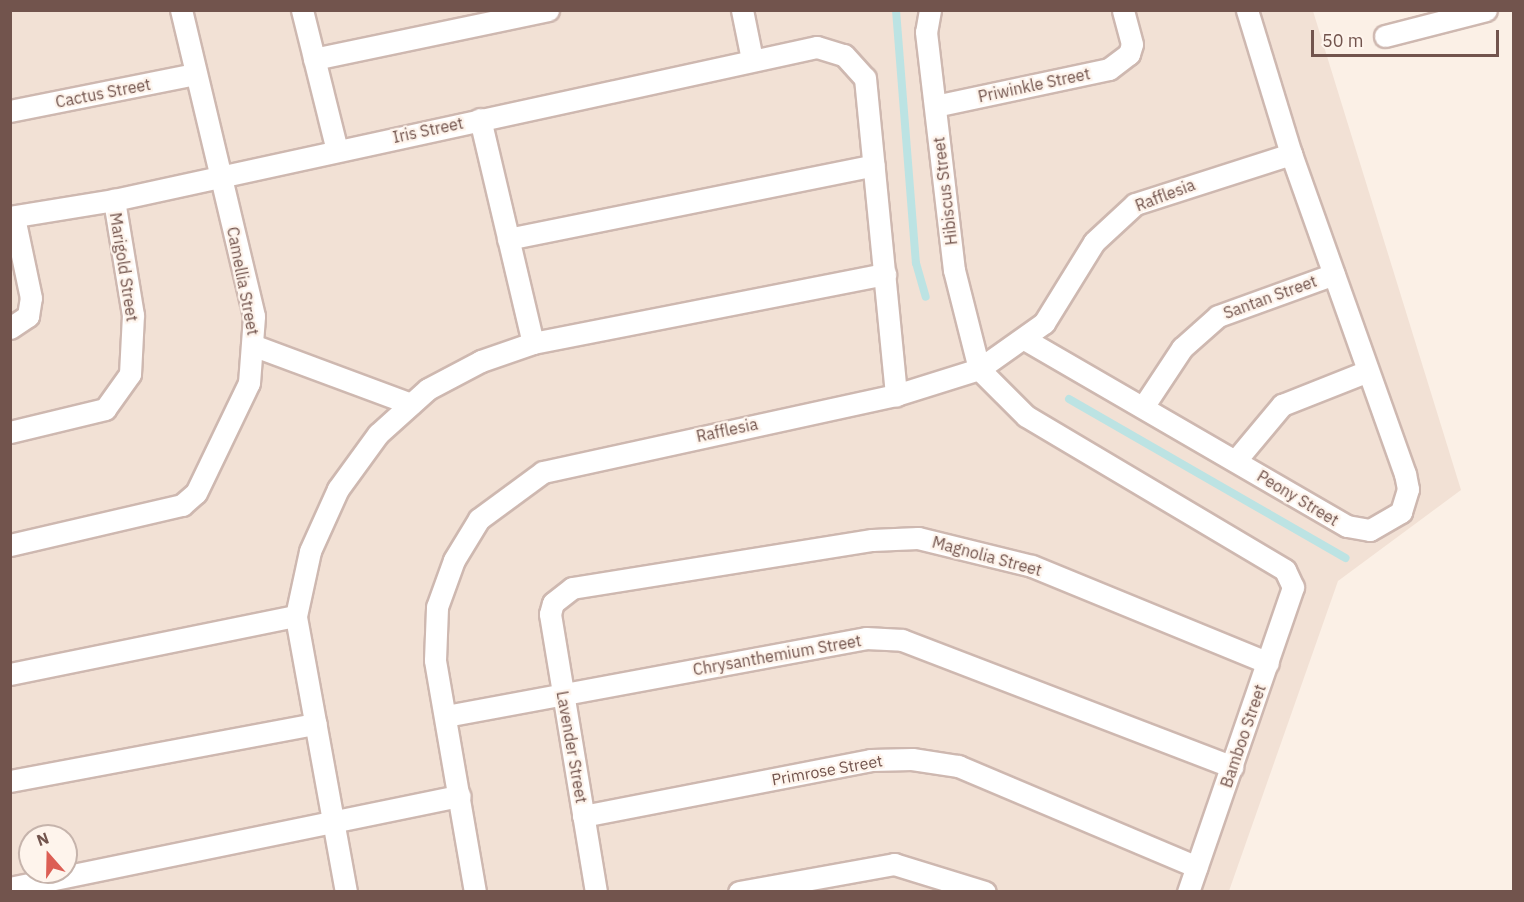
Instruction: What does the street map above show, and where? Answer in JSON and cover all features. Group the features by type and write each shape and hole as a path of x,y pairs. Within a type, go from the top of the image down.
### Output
{"street":[{"name":"Camellia Street","path":"10,545 182,505 196,492 249,383 255,346 222,176 181,10"},
{"path":"302,10 336,150"},
{"path":"314,59 548,10"},
{"path":"742,10 752,59"},
{"name":"Hibiscus Street","path":"930,10 926,32 954,270 979,369"},
{"name":"Priwinkle Street","path":"935,106 1109,69 1129,54 1132,44 1123,10"},
{"name":"Peony Street","path":"1026,340 1347,526 1370,530 1386,524 1401,512 1408,489 1291,154 1247,10"},
{"path":"1385,36 1486,10"},
{"name":"Iris Street","path":"13,217 114,200 817,46 844,55 865,78 874,165"},
{"name":"Cactus Street","path":"10,111 195,74"},
{"path":"480,119 533,343"},
{"name":"Rafflesia","path":"475,891 435,660 437,607 454,561 479,519 513,489 543,472 587,459 896,395 979,369 1026,340 1063,297 1094,242 1135,204 1291,154"},
{"path":"508,239 874,165 896,395"},
{"name":"Marigold Street","path":"10,432 105,409 130,374 133,315 114,200"},
{"path":"10,328 28,316 31,298 13,217"},
{"path":"346,891 296,616 310,551 338,489 378,434 411,404 481,361 533,343 885,274"},
{"name":"Santan Street","path":"1143,407 1182,348 1218,316 1334,274"},
{"path":"255,346 411,404"},
{"name":"Bamboo Street","path":"979,369 1006,401 1049,432 1285,570 1291,580 1292,597 1188,891"},
{"path":"1236,460 1282,405 1368,371"},
{"name":"Magnolia Street","path":"553,603 572,588 872,540 918,538 1032,566 1269,663"},
{"name":"Lavender Street","path":"553,603 550,614 596,891"},
{"path":"10,674 296,616"},
{"name":"Chrysanthemium Street","path":"446,716 866,638 903,640 1232,767"},
{"path":"10,781 316,724"},
{"name":"Primrose Street","path":"584,816 871,760 912,759 958,766 1197,867"},
{"path":"10,888 460,796"},
{"path":"739,891 894,864 985,891"}],"shaded area":[{"path":"10,11 1313,11 1461,490 1338,581 1229,891 11,891"}],"waterway":[{"path":"896,10 916,263 926,297"},
{"path":"1069,399 1345,558"}]}
